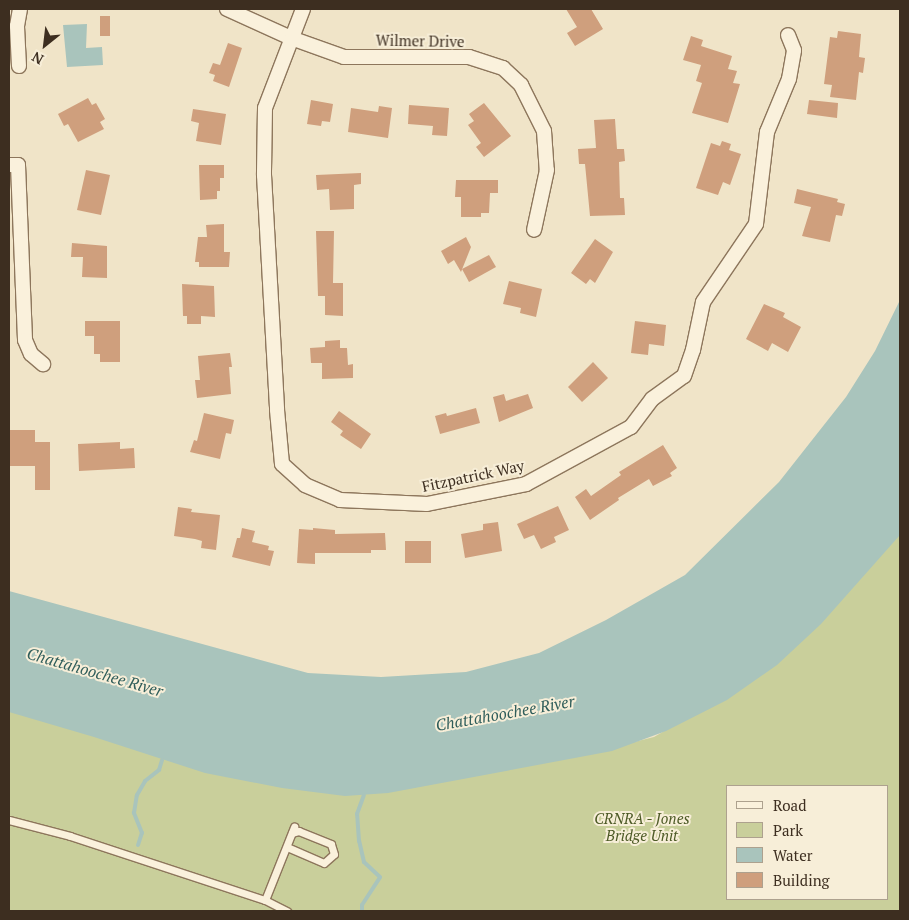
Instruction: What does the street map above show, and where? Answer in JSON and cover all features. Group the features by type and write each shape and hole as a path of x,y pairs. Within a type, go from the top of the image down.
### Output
{"street":[{"path":"19,66 16,26 20,9"},
{"name":"Wilmer Drive","path":"227,9 291,38 344,57 469,57 503,68 521,85 544,131 547,170 534,230"},
{"name":"Fitzpatrick Way","path":"303,9 265,108 264,165 282,464 305,485 340,500 428,504 526,484 631,427 652,399 684,376 693,350 702,302 756,224 767,132 788,79 794,50 788,35"},
{"path":"13,165 25,340 31,354 42,364"}],"lane":[{"path":"9,820 70,836 265,900 287,911"},
{"path":"265,900 293,830 331,844 334,854 324,863 287,847"}],"green space":[{"name":"CRNRA - Jones Bridge Unit","path":"900,534 900,911 9,911 9,708 586,754 654,737 747,683"}],"water":[{"path":"87,24 86,48 102,47 103,65 67,67 63,25"},
{"name":"Chattahoochee River","path":"900,300 900,535 821,624 777,665 727,700 666,731 612,751 388,793 345,796 282,788 205,773 9,712 9,591 308,673 381,677 466,672 539,653 606,620 685,575 779,482 846,397 875,351"}],"building":[{"path":"566,9 591,9 603,29 575,46 567,33 577,27"},
{"path":"100,16 110,16 110,36 100,36"},
{"path":"838,31 861,34 859,57 865,58 863,73 859,72 856,100 830,97 832,85 824,84 830,37 837,38"},
{"path":"691,36 703,40 701,46 732,56 728,69 737,71 733,83 740,84 728,123 692,113 702,83 696,81 701,65 683,60"},
{"path":"228,43 242,48 229,87 213,81 215,75 209,73 213,63 220,65"},
{"path":"88,98 92,105 96,103 105,119 100,122 104,129 78,142 68,124 64,126 58,114"},
{"path":"311,100 333,104 330,122 322,121 321,126 307,124"},
{"path":"809,100 838,103 837,118 807,114"},
{"path":"484,103 511,136 484,157 476,147 481,143 468,125 474,121 469,114"},
{"path":"409,105 449,108 447,136 432,135 433,126 408,124"},
{"path":"379,106 392,108 388,138 348,132 351,108 378,112"},
{"path":"193,109 226,114 221,145 196,141 199,123 191,121"},
{"path":"615,119 617,149 624,149 625,161 619,162 620,198 624,198 625,215 590,216 585,164 579,164 578,149 596,148 594,120"},
{"path":"722,141 731,144 729,150 741,154 730,185 723,182 718,195 696,188 711,143 720,146"},
{"path":"199,165 224,165 224,178 220,178 220,191 217,191 217,199 200,200"},
{"path":"86,170 110,175 101,215 77,210"},
{"path":"361,173 361,184 354,185 354,209 330,210 329,189 317,190 316,175"},
{"path":"456,180 498,180 498,193 490,193 489,213 481,213 481,217 461,217 461,197 455,197"},
{"path":"797,189 838,199 837,202 845,204 842,216 836,215 830,242 802,236 811,207 794,203"},
{"path":"224,224 224,252 230,252 229,267 199,267 199,262 195,262 198,237 207,237 206,225"},
{"path":"316,231 334,231 333,283 343,283 343,316 325,315 325,296 318,296"},
{"path":"466,237 471,247 461,272 454,260 448,264 441,251"},
{"path":"595,239 613,252 595,283 590,279 586,284 571,273"},
{"path":"72,243 107,246 107,278 82,277 83,257 71,257"},
{"path":"489,255 496,267 469,282 462,269"},
{"path":"509,281 542,289 536,317 520,313 521,308 503,304"},
{"path":"182,284 214,286 215,317 201,316 201,324 187,324 187,316 183,316"},
{"path":"764,304 785,313 783,317 801,327 788,352 772,343 768,351 746,339"},
{"path":"85,321 120,321 120,362 100,362 100,354 94,354 94,336 85,336"},
{"path":"635,321 666,325 664,346 649,344 648,355 631,353"},
{"path":"340,340 340,348 347,348 348,365 353,364 353,378 322,379 322,363 311,363 310,348 325,347 325,341"},
{"path":"230,353 232,367 229,367 231,394 197,398 195,380 200,380 198,356"},
{"path":"593,362 608,378 582,402 568,387"},
{"path":"504,394 506,401 528,394 533,408 499,422 493,397"},
{"path":"476,408 480,423 440,434 435,416 446,413 447,416"},
{"path":"339,411 371,434 361,449 340,435 343,431 331,422"},
{"path":"204,413 234,420 231,434 226,433 220,459 190,452 194,440 197,441"},
{"path":"9,430 35,430 35,442 50,442 50,490 35,490 35,466 9,466"},
{"path":"120,442 120,449 134,448 135,468 79,471 78,444"},
{"path":"663,445 677,468 670,473 672,476 653,486 649,479 618,498 619,500 590,520 575,497 586,489 591,496 621,475 619,472"},
{"path":"558,506 569,530 554,537 556,542 541,549 534,535 524,539 517,524"},
{"path":"178,507 192,509 191,512 220,515 216,550 201,548 202,541 174,536"},
{"path":"498,522 502,551 465,558 461,534 483,530 483,524"},
{"path":"242,528 255,531 252,542 269,546 268,550 274,551 270,566 232,557"},
{"path":"313,528 335,530 335,534 385,533 386,550 371,550 371,553 315,553 315,564 297,563 299,529 313,530"},
{"path":"405,541 431,541 431,563 405,563"}],"waterway":[{"path":"138,845 142,833 134,813 137,795 145,781 159,770 162,760"},
{"path":"362,911 362,905 380,877 364,862 359,841 357,814 364,795"}]}
